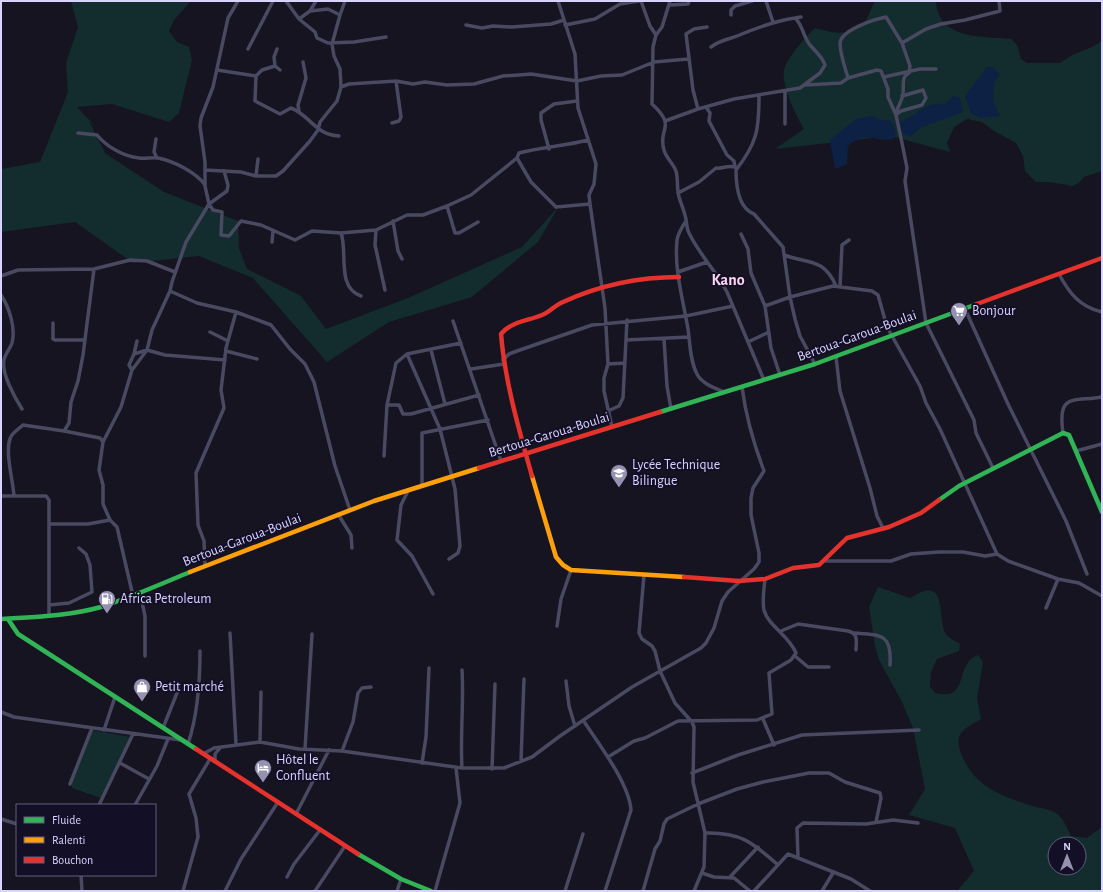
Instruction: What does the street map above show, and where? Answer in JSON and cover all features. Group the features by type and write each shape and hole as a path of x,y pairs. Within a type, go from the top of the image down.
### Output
{"main road":[{"name":"Bertoua-Garoua-Boulai","path":"1,619 49,616 100,607 133,596 205,565 338,514 501,461 815,364 1102,258"},
{"path":"678,275 639,278 603,286 562,302 542,314 526,320 503,332 501,337 504,362 521,438 527,454 556,557 563,565 571,570 739,581 765,579 793,568 812,566 825,561 841,542 847,538 883,528 921,513 965,483 1063,433 1069,435 1102,512"},
{"path":"8,619 11,626 18,634 320,830 401,879 428,890"}],"street":[{"path":"238,1 228,18 213,87 201,118 200,126 205,170 205,186 209,204 213,210 222,212 221,235 228,236 241,221 261,225 295,240 312,231 341,233 376,230 407,215 437,211 471,195 517,158 520,153 588,140"},
{"path":"248,50 273,1"},
{"path":"286,1 299,19 314,32 317,38 332,44 386,37"},
{"path":"299,19 310,11 316,1"},
{"path":"205,170 241,172 256,176 276,176 283,171 318,130 320,122 337,101 340,87 340,69 334,56 332,44 345,1"},
{"path":"558,1 575,54 577,101 596,168 594,184 589,195 603,286 608,364 604,378 608,411 612,427"},
{"path":"566,25 595,20 620,4 640,1 650,26 656,35"},
{"path":"689,1 688,4 683,5 670,3 662,27 656,35 653,47 654,62 651,89 652,104 661,112 665,121 666,130 662,141 664,151 676,170 678,193 690,233 707,262 720,278 764,380"},
{"path":"731,15 731,10 735,6 752,1"},
{"path":"766,1 773,22"},
{"path":"902,43 926,29 941,24 965,20 1000,11 999,1"},
{"path":"310,11 328,9 340,15"},
{"path":"711,47 718,41 773,22 801,17"},
{"path":"848,78 840,42 844,36 852,30 865,23 886,17 902,43 910,66 909,73 906,74 903,80 902,96 896,115"},
{"path":"794,18 799,23 810,45 820,55 824,65 820,73 806,85"},
{"path":"466,25 482,28 493,26 512,27 551,24 564,20"},
{"path":"698,109 688,59 686,34 694,29 707,27"},
{"path":"278,49 274,56 275,66 280,70"},
{"path":"340,87 349,84 396,81 413,84 425,82 454,85 474,84 503,76 531,74 577,81 601,76 622,75 654,62 688,59"},
{"path":"299,111 298,105 306,78 303,62"},
{"path":"275,66 262,70 256,76 255,101 280,114 291,108 299,111 318,130 330,136 339,136"},
{"path":"884,77 909,73 920,69 936,69"},
{"path":"217,70 256,76"},
{"path":"665,121 698,109 734,99 785,92 806,85 841,83 848,78 877,70 881,71 888,89 888,97 896,115 907,168 905,181 926,323 974,420 976,433 993,468"},
{"path":"392,122 399,120 401,117 396,81"},
{"path":"896,115 901,111 922,105 926,98 923,90 902,96"},
{"path":"785,92 785,124"},
{"path":"759,96 759,120 756,135 750,150 736,170 737,184 743,204 749,212 754,214 780,242 784,254 790,297 800,336 815,364"},
{"path":"549,148 541,120 541,113 554,104 577,101"},
{"path":"678,193 699,182 716,168 721,169 728,165 735,167 734,161 727,155 709,122 710,113 706,107"},
{"path":"78,133 97,135 104,143 127,156 157,158 180,166 201,180 205,186"},
{"path":"156,139 154,152 157,158"},
{"path":"517,158 531,182 556,207 590,204"},
{"path":"256,176 258,159"},
{"path":"133,596 117,527 110,520 103,504 103,485 99,470 103,442 121,407 132,370 147,350 152,330 170,291 186,242 209,204 227,191 228,185 224,171"},
{"path":"447,206 455,233 459,233 478,222"},
{"path":"393,221 398,251 402,259"},
{"path":"686,221 680,230 677,239 678,275 696,374 708,385 725,392"},
{"path":"376,230 375,245 385,290"},
{"path":"272,242 273,231"},
{"path":"341,233 345,276 351,290 361,296"},
{"path":"741,234 748,250 751,273 765,306 771,348 780,375"},
{"path":"838,286 842,245 849,240"},
{"path":"784,254 819,264 831,274 838,286"},
{"path":"1,276 18,270 94,269 130,260 142,260 175,272"},
{"path":"678,275 707,262"},
{"path":"64,431 69,423 70,402 78,382 94,269"},
{"path":"1059,274 1069,292 1079,301 1088,308 1102,312"},
{"path":"765,306 790,297 838,286 872,291 878,295 887,327 920,386 926,403 940,429 997,554 1008,561 1058,579 1079,583 1102,596"},
{"path":"170,291 197,303 236,312 271,324 310,370 335,466 350,510"},
{"path":"1,295 8,309 13,334 11,346 3,362 8,382 22,409"},
{"path":"471,369 504,362 509,354 582,327 605,322 686,316 733,306"},
{"path":"965,309 1066,521 1088,574"},
{"path":"205,565 204,541 198,525 196,473 224,408 221,390 226,351 236,312"},
{"path":"608,411 619,406 622,402 627,320"},
{"path":"453,321 471,369 501,461"},
{"path":"53,323 53,339 55,340 85,339"},
{"path":"210,332 228,341"},
{"path":"748,342 769,332"},
{"path":"626,340 689,337"},
{"path":"664,339 667,386 671,409"},
{"path":"132,370 129,365 134,354 137,341"},
{"path":"384,456 387,405 396,363 408,354 460,343"},
{"path":"134,354 147,350 165,355 225,360"},
{"path":"431,350 446,404"},
{"path":"226,351 257,359"},
{"path":"408,354 440,429 455,489 460,546 458,553 450,559"},
{"path":"836,356 840,391 870,488 877,516 883,528"},
{"path":"608,364 625,363"},
{"path":"203,754 214,748 260,742 456,768 504,768 532,757 583,720 660,671 701,648 714,628 722,601 739,581 754,569 759,562 760,553 751,515 751,498 753,488 764,471 747,423 742,387"},
{"path":"387,405 399,405 405,414 479,395"},
{"path":"1063,433 1062,415 1067,403 1074,399 1102,397"},
{"path":"422,486 421,434 424,431 488,420"},
{"path":"14,496 8,463 9,439 23,425 100,438 103,442"},
{"path":"1076,452 1102,444"},
{"path":"409,490 401,505 397,540 412,556 433,594"},
{"path":"1,496 48,497 49,616"},
{"path":"338,514 351,535 352,548"},
{"path":"49,524 88,524 110,520"},
{"path":"49,605 69,603 92,592 90,565 86,554 79,548"},
{"path":"825,561 891,561 911,554 939,552 964,552 985,556 997,554"},
{"path":"557,626 561,600 571,570"},
{"path":"644,575 639,633 642,639 655,651 660,671 675,703 692,722 694,732 692,773 694,790 705,833 702,873 694,891"},
{"path":"608,757 634,741 645,738 678,722 702,720 740,721 763,719 770,716 773,712 769,673 794,656 796,653 781,631 772,624 764,612 765,579"},
{"path":"1046,608 1058,579"},
{"path":"140,593 145,616 146,656"},
{"path":"781,631 798,624 875,635 886,640 892,648 890,665"},
{"path":"230,633 236,744"},
{"path":"854,633 857,636 856,650"},
{"path":"305,749 312,634"},
{"path":"188,744 194,728 200,651"},
{"path":"794,656 808,667 829,667"},
{"path":"422,763 426,729 429,668"},
{"path":"462,670 463,688 460,736 462,768"},
{"path":"521,761 524,679"},
{"path":"566,681 569,706 575,726"},
{"path":"492,769 494,684"},
{"path":"342,752 353,722 358,693 362,688 371,687"},
{"path":"163,728 180,688"},
{"path":"260,742 261,692"},
{"path":"104,730 115,697"},
{"path":"1,712 14,717 182,740"},
{"path":"763,719 774,745"},
{"path":"583,720 608,757 627,794 631,810 605,891"},
{"path":"70,784 92,728"},
{"path":"692,773 802,735 919,730"},
{"path":"100,804 133,734"},
{"path":"136,804 157,766 168,738"},
{"path":"215,762 215,754 221,748"},
{"path":"296,814 329,750"},
{"path":"183,891 198,837 196,818 189,794 210,759"},
{"path":"120,763 149,779"},
{"path":"435,891 460,803 456,768"},
{"path":"643,891 664,824 667,819 698,804 737,789 763,782 809,774 828,773 845,782 880,794 881,798 876,822"},
{"path":"225,891 241,859 278,802"},
{"path":"1,819 16,824"},
{"path":"798,858 796,832 800,824 803,823 842,825 893,820 918,823"},
{"path":"287,877 294,864 320,830"},
{"path":"705,833 732,834 744,838 758,847 777,864"},
{"path":"565,891 583,834"},
{"path":"315,891 345,846"},
{"path":"730,877 758,847"},
{"path":"754,891 777,864 788,854 851,880 870,891"},
{"path":"822,891 833,872"},
{"path":"702,873 714,877 730,877 737,879 750,891"},
{"path":"81,876 82,891"},
{"path":"396,891 401,879"}],"green space":[{"path":"71,1 191,1 174,20 169,31 177,42 189,47 192,60 179,113 169,122 112,104 77,107 99,130 89,121 105,153 164,192 238,221 239,248 247,269 301,296 326,329 408,298 522,247 559,206 538,242 472,297 389,322 327,362 253,278 199,256 133,263 75,222 1,232 1,169 40,162 68,92 66,63 78,27"},
{"path":"875,1 936,1 939,14 944,23 963,34 1011,39 1017,45 1021,59 1027,63 1060,63 1072,55 1092,47 1102,41 1102,171 1084,177 1079,183 1072,186 1050,182 1036,182 1025,171 1023,156 1016,143 994,131 982,122 967,119 954,127 947,143 950,152 891,136 775,149 804,129 789,99 784,81 785,67 790,57 815,28 839,33 851,31 857,28 865,22"},
{"path":"878,587 910,598 930,590 935,593 940,605 945,633 960,644 959,651 937,659 931,672 930,687 935,693 946,694 953,692 958,687 966,666 970,660 978,655 983,662 977,698 981,719 962,732 958,740 961,753 966,764 981,782 999,794 1054,812 1063,820 1071,836 1047,836 1047,876 1087,876 1087,838 1102,827 1102,891 957,891 974,871 955,828 909,815 925,789 913,728 902,702 879,660 875,646 869,607"},
{"path":"91,730 131,737 101,798 72,788 72,777"}],"water":[{"path":"987,67 992,67 1000,74 994,83 993,101 1000,116 980,118 971,113 965,96"},
{"path":"953,96 960,98 963,112 922,127 910,137 902,133 900,122 926,107 945,104"},
{"path":"871,116 880,120 890,120 896,130 894,139 887,140 866,137 860,138 848,146 847,164 835,169 830,140 856,119"}],"traffic: fast":[{"path":"660,412 815,364 977,304"},
{"path":"939,500 959,486 1063,433 1069,435 1102,512"},
{"path":"1,619 51,616 89,610 124,599 190,572"},
{"path":"8,619 18,634 196,749"},
{"path":"358,854 401,879 431,891"}],"traffic: slow":[{"path":"190,572 374,501 479,468"},
{"path":"532,476 556,557 563,565 571,570 684,577"}],"traffic: jam":[{"path":"977,304 1102,258"},
{"path":"532,476 509,388 501,334 510,326 542,315 560,303 591,291 634,280 679,277"},
{"path":"479,468 660,412"},
{"path":"684,577 739,581 765,579 793,568 819,565 847,538 889,527 921,513 939,500"},
{"path":"196,749 358,854"}],"place":[{"name":"Bonjour","path":"959,326"},
{"name":"Lycée Technique Bilingue","path":"619,488"},
{"name":"Africa Petroleum","path":"107,614"},
{"name":"Petit marché","path":"142,702"},
{"name":"Hôtel le Confluent","path":"263,783"}],"district":[{"name":"Kano","path":"728,280"}]}
